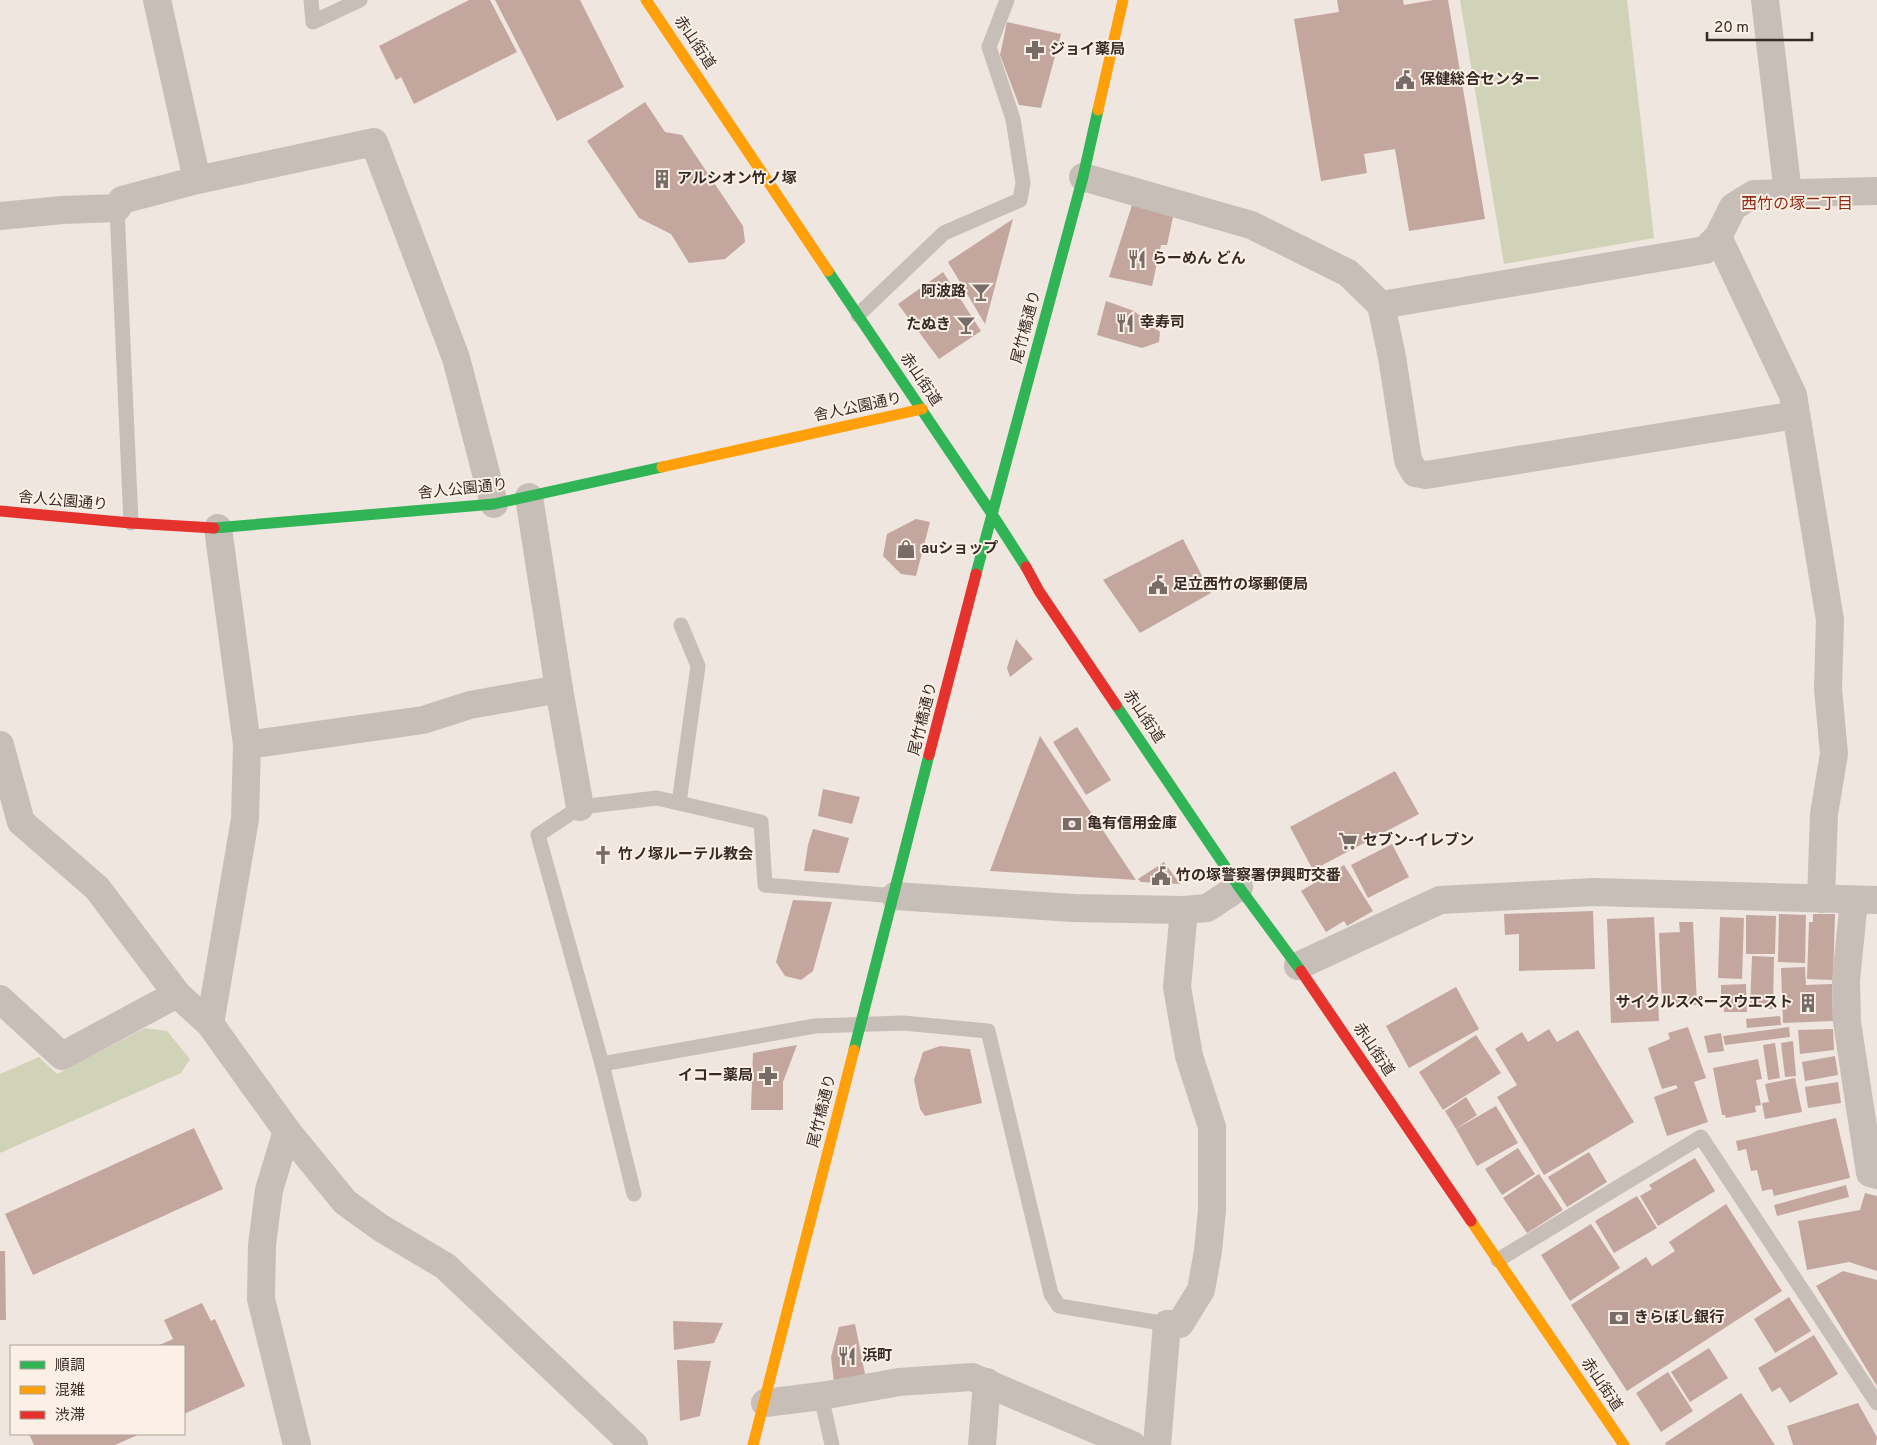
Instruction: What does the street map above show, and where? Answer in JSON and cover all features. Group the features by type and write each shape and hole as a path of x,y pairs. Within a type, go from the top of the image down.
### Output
{"street":[{"path":"158,0 197,180"},
{"name":"赤山街道","path":"646,0 922,409 992,514 1039,591 1239,887 1298,966 1624,1445"},
{"name":"尾竹橋通り","path":"753,1445 992,514 1083,177 1123,0"},
{"path":"1766,0 1788,193"},
{"path":"0,216 62,210 117,208 122,200 197,180 374,142 456,358 494,504"},
{"path":"1083,177 1250,224 1348,273 1381,305 1392,357 1408,460 1415,473 1426,475 1796,415"},
{"path":"1381,305 1705,250 1718,237 1733,206 1754,194 1877,191"},
{"path":"1718,237 1793,395 1830,620 1828,689 1834,754 1824,814 1822,899"},
{"name":"舎人公園通り","path":"0,511 131,523 218,528 494,504 922,409"},
{"path":"529,497 559,689 580,807"},
{"path":"210,1024 245,819 247,745 218,528"},
{"path":"247,745 423,720 470,705 559,689"},
{"path":"0,746 21,822 97,888 177,994 210,1024 287,1131 344,1202 381,1228 445,1266 634,1445"},
{"path":"895,896 1073,908 1184,910 1207,908 1239,887"},
{"path":"1298,966 1440,900 1594,892 1866,900 1846,980 1847,1022 1870,1173 1877,1175"},
{"path":"1158,1445 1166,1324 1180,1324 1200,1290 1208,1251 1212,1210 1212,1128 1189,1056 1177,987 1184,910"},
{"path":"0,999 62,1056 177,994"},
{"path":"287,1131 269,1190 262,1245 260,1300 297,1445"},
{"path":"765,1403 821,1396 898,1382 972,1376 1132,1445"},
{"path":"982,1445 987,1382"}],"lane":[{"path":"311,0 313,22 360,0"},
{"path":"858,316 944,233 1020,200 1023,183 1013,118 989,47 1007,0"},
{"path":"117,208 131,523"},
{"path":"679,803 698,666 682,625"},
{"path":"634,1194 602,1064 538,835 580,807 657,798 761,822 766,885 895,896"},
{"path":"602,1064 814,1026 903,1023 988,1031 1051,1294 1059,1306 1166,1324"},
{"path":"1498,1260 1701,1137 1877,1403"},
{"path":"821,1396 832,1445"}],"green space":[{"path":"1460,0 1627,0 1654,238 1504,264"},
{"path":"145,1028 167,1031 190,1059 181,1073 0,1153 0,1074 39,1057 57,1074"}],"building":[{"path":"469,0 490,0 517,52 414,104 401,77 396,80 379,46"},
{"path":"495,0 580,0 624,87 557,121"},
{"path":"1337,0 1403,0 1404,5 1433,0 1448,0 1485,219 1409,231 1395,149 1364,154 1367,173 1321,181 1294,19 1339,12"},
{"path":"1007,22 1061,34 1041,108 1019,105 1000,55"},
{"name":"アルシオン竹ノ塚","path":"645,102 665,132 682,135 743,226 745,242 725,259 689,263 671,234 639,218 587,141"},
{"path":"1132,205 1173,217 1167,245 1161,245 1152,286 1109,277"},
{"path":"1013,219 985,324 948,262"},
{"path":"943,272 981,331 939,359 898,304"},
{"path":"1106,301 1134,311 1160,332 1159,342 1142,348 1097,335"},
{"path":"916,519 930,522 916,576 901,574 883,556 887,534"},
{"path":"1183,539 1211,593 1140,633 1103,580"},
{"path":"1016,639 1033,659 1010,677 1007,668"},
{"path":"1077,727 1111,780 1086,795 1053,742"},
{"path":"1040,736 1136,880 990,871"},
{"path":"1395,771 1419,814 1313,870 1290,827"},
{"path":"823,789 860,797 852,824 818,816"},
{"path":"813,829 849,838 839,873 804,871 808,845"},
{"path":"1392,844 1409,877 1368,898 1351,865"},
{"path":"1164,862 1180,884 1141,882 1138,879"},
{"path":"1344,865 1373,911 1347,926 1344,921 1326,932 1301,891"},
{"path":"793,900 832,902 813,971 801,980 785,976 776,962"},
{"path":"1593,911 1595,969 1519,971 1519,934 1505,935 1504,914"},
{"path":"1779,914 1806,915 1805,963 1778,962"},
{"path":"1813,914 1835,914 1833,980 1807,979 1809,922 1813,922"},
{"path":"1746,915 1776,916 1775,954 1746,954"},
{"path":"1654,917 1659,1021 1611,1023 1607,919"},
{"path":"1720,917 1744,918 1742,979 1718,978"},
{"path":"1679,922 1693,922 1697,1005 1662,1006 1659,933 1680,932"},
{"path":"1752,956 1774,957 1773,1009 1750,1008"},
{"name":"サイクルスペースウエスト","path":"1805,967 1806,985 1832,984 1833,1021 1783,1023 1781,968"},
{"path":"1746,984 1747,1012 1724,1012 1724,1008 1721,1008 1721,985"},
{"path":"1456,987 1479,1029 1409,1068 1386,1026"},
{"path":"1780,1016 1781,1025 1747,1028 1746,1019"},
{"path":"1688,1027 1706,1078 1694,1082 1708,1122 1667,1136 1654,1097 1678,1088 1676,1085 1662,1089 1648,1048 1670,1039 1668,1033"},
{"path":"1789,1027 1790,1037 1725,1045 1723,1036"},
{"path":"1549,1029 1557,1042 1578,1030 1634,1122 1544,1175 1497,1097 1517,1085 1495,1049 1522,1032 1528,1042"},
{"path":"1833,1029 1834,1050 1800,1054 1798,1030"},
{"path":"1721,1033 1724,1051 1708,1053 1704,1036"},
{"path":"1476,1035 1501,1073 1443,1110 1419,1072"},
{"path":"1793,1041 1796,1076 1785,1077 1781,1043"},
{"path":"1775,1043 1780,1078 1768,1080 1763,1045"},
{"path":"797,1045 783,1082 783,1110 751,1110 753,1053"},
{"path":"940,1046 970,1049 982,1103 925,1116 920,1109 914,1080 923,1052"},
{"path":"1835,1056 1838,1075 1805,1081 1802,1062"},
{"path":"1758,1059 1762,1079 1756,1080 1761,1105 1755,1106 1756,1112 1726,1118 1725,1115 1722,1115 1713,1068"},
{"path":"1795,1078 1802,1112 1765,1119 1762,1103 1769,1102 1765,1084"},
{"path":"1838,1082 1841,1103 1808,1108 1805,1087"},
{"path":"1466,1097 1477,1115 1456,1129 1445,1111"},
{"path":"1496,1106 1518,1143 1477,1166 1456,1129"},
{"path":"1836,1118 1850,1178 1774,1196 1772,1189 1762,1191 1757,1170 1751,1171 1746,1149 1738,1151 1736,1141"},
{"path":"194,1128 223,1189 33,1275 5,1214"},
{"path":"1518,1148 1535,1174 1502,1195 1485,1169"},
{"path":"1589,1152 1607,1182 1567,1207 1548,1177"},
{"path":"1695,1158 1715,1191 1658,1226 1640,1196 1652,1189 1649,1185"},
{"path":"1539,1174 1563,1210 1527,1233 1503,1198"},
{"path":"1846,1185 1849,1197 1777,1216 1774,1205"},
{"path":"1865,1193 1877,1196 1877,1271 1849,1262 1807,1270 1798,1221 1860,1210"},
{"path":"1637,1196 1657,1228 1614,1253 1595,1221"},
{"path":"1726,1204 1782,1291 1627,1391 1571,1305 1646,1257 1652,1266 1675,1251 1669,1242"},
{"path":"1591,1224 1620,1268 1570,1301 1541,1255"},
{"path":"0,1251 5,1251 6,1320 0,1320"},
{"path":"1843,1271 1877,1280 1877,1386 1816,1286"},
{"path":"1789,1297 1811,1331 1775,1353 1754,1319"},
{"path":"202,1303 211,1321 215,1319 245,1386 185,1414 185,1345 159,1345 173,1339 164,1320"},
{"path":"673,1321 723,1323 714,1343 674,1350"},
{"path":"855,1324 865,1374 834,1382 831,1357 839,1327"},
{"path":"1814,1335 1838,1374 1790,1403 1780,1387 1772,1392 1758,1368"},
{"path":"1709,1348 1728,1378 1690,1402 1671,1372"},
{"path":"677,1360 711,1361 700,1416 680,1421"},
{"path":"1668,1372 1693,1411 1661,1432 1636,1393"},
{"path":"1741,1393 1775,1445 1666,1445 1665,1443"},
{"path":"1858,1403 1877,1437 1876,1445 1793,1445 1787,1426"},
{"path":"29,1435 138,1435 115,1445 34,1445"}],"traffic: fast":[{"path":"976,574 1083,177 1098,110"},
{"path":"828,271 1026,567"},
{"path":"214,528 494,504 662,467"},
{"path":"1116,705 1239,887 1301,971"},
{"path":"854,1050 929,755"}],"traffic: slow":[{"path":"646,0 828,271"},
{"path":"1098,110 1123,0"},
{"path":"662,467 922,409"},
{"path":"753,1445 854,1050"},
{"path":"1471,1221 1624,1445"}],"traffic: jam":[{"path":"0,511 131,523 214,528"},
{"path":"1026,567 1039,591 1116,705"},
{"path":"929,755 976,574"},
{"path":"1301,971 1471,1221"}],"place":[{"name":"ジョイ薬局","path":"1035,50"},
{"name":"保健総合センター","path":"1405,80"},
{"name":"アルシオン竹ノ塚","path":"662,179"},
{"name":"らーめん どん","path":"1137,259"},
{"name":"阿波路","path":"981,292"},
{"name":"幸寿司","path":"1125,323"},
{"name":"たぬき","path":"966,325"},
{"name":"auショップ","path":"906,549"},
{"name":"足立西竹の塚郵便局","path":"1158,585"},
{"name":"亀有信用金庫","path":"1072,824"},
{"name":"セブン-イレブン","path":"1348,841"},
{"name":"竹ノ塚ルーテル教会","path":"603,855"},
{"name":"竹の塚警察署伊興町交番","path":"1161,876"},
{"name":"サイクルスペースウエスト","path":"1808,1003"},
{"name":"イコー薬局","path":"768,1076"},
{"name":"きらぼし銀行","path":"1619,1318"},
{"name":"浜町","path":"847,1356"}],"district":[{"name":"西竹の塚二丁目","path":"1797,205"}]}
